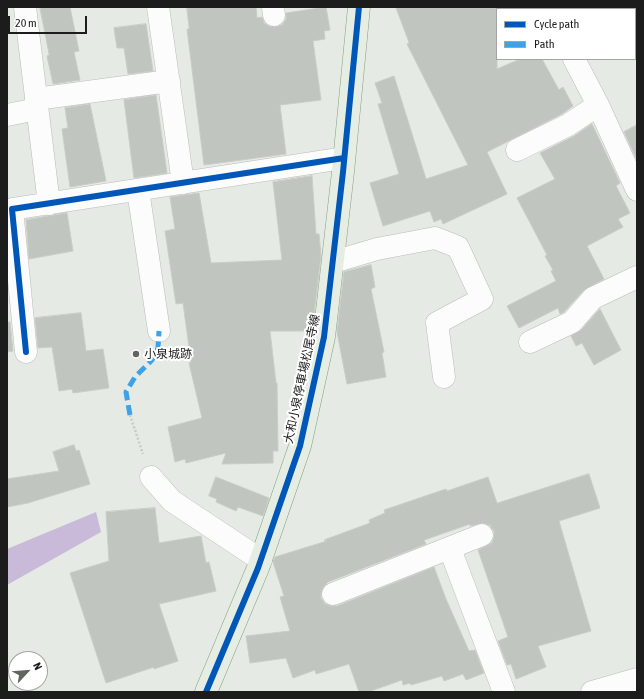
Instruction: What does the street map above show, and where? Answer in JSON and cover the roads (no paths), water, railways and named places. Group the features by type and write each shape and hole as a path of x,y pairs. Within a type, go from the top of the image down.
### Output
{"main road":[{"name":"大和小泉停車場松尾寺線","path":"206,692 261,560 300,446 324,337 359,7"}],"street":[{"path":"25,7 49,204"},
{"path":"158,7 183,184"},
{"path":"575,60 598,105 637,190"},
{"path":"7,115 36,104 169,81"},
{"path":"517,150 568,125 598,105"},
{"path":"26,352 12,209 183,184 344,158"},
{"path":"138,190 158,331"},
{"path":"333,262 377,249 435,238 458,247 482,299 438,323 444,377"},
{"path":"530,342 572,322 593,298 637,277"},
{"path":"151,477 172,501 261,560"},
{"path":"333,594 450,549 482,535"},
{"path":"450,549 504,692"},
{"path":"592,692 637,679"}],"place":[{"name":"小泉城跡","path":"136,354"}]}
